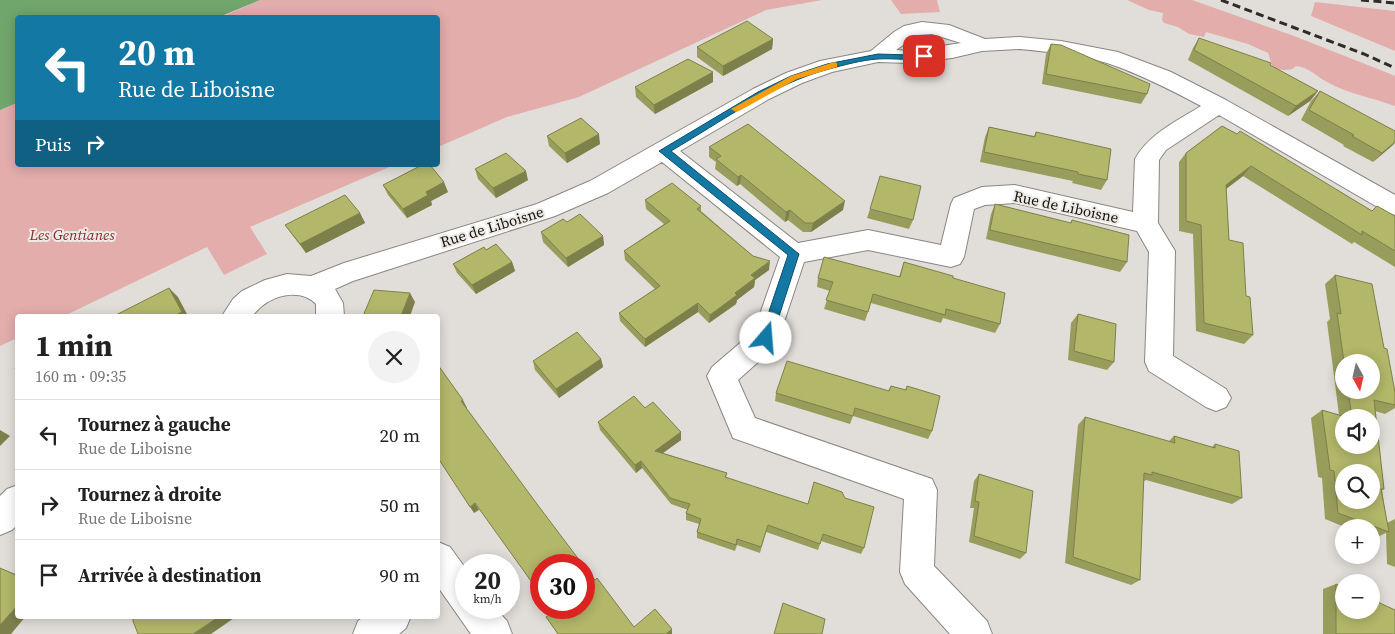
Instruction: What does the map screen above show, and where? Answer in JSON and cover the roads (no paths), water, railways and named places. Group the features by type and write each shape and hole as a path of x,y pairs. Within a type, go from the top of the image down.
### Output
{"street":[{"name":"Rue de Liboisne","path":"878,56 902,35 925,26 945,29 982,45"},
{"name":"Rue de Liboisne","path":"238,314 250,300 265,291 290,285 314,287 344,273 546,210 599,187 761,94 794,78 827,66 878,56 910,57 952,52 982,45 1020,43 1053,46 1111,57 1163,77 1218,105 1395,206"},
{"path":"1216,398 1160,362 1162,251 1145,224 1147,159 1158,144 1218,105"},
{"path":"664,151 794,254 766,338 722,376 744,428 921,490 917,572 974,634"},
{"name":"Rue de Liboisne","path":"794,254 868,240 951,256 963,204 982,196 1015,194 1145,224"},
{"path":"314,287 326,296 332,309 331,314"},
{"path":"0,519 15,503"},
{"path":"371,634 390,619"},
{"path":"482,619 494,634"}],"railway":[{"path":"1221,0 1364,54 1395,68"},
{"path":"1361,0 1395,3"}],"park label":[{"name":"Les Gentianes","path":"72,235"}]}
